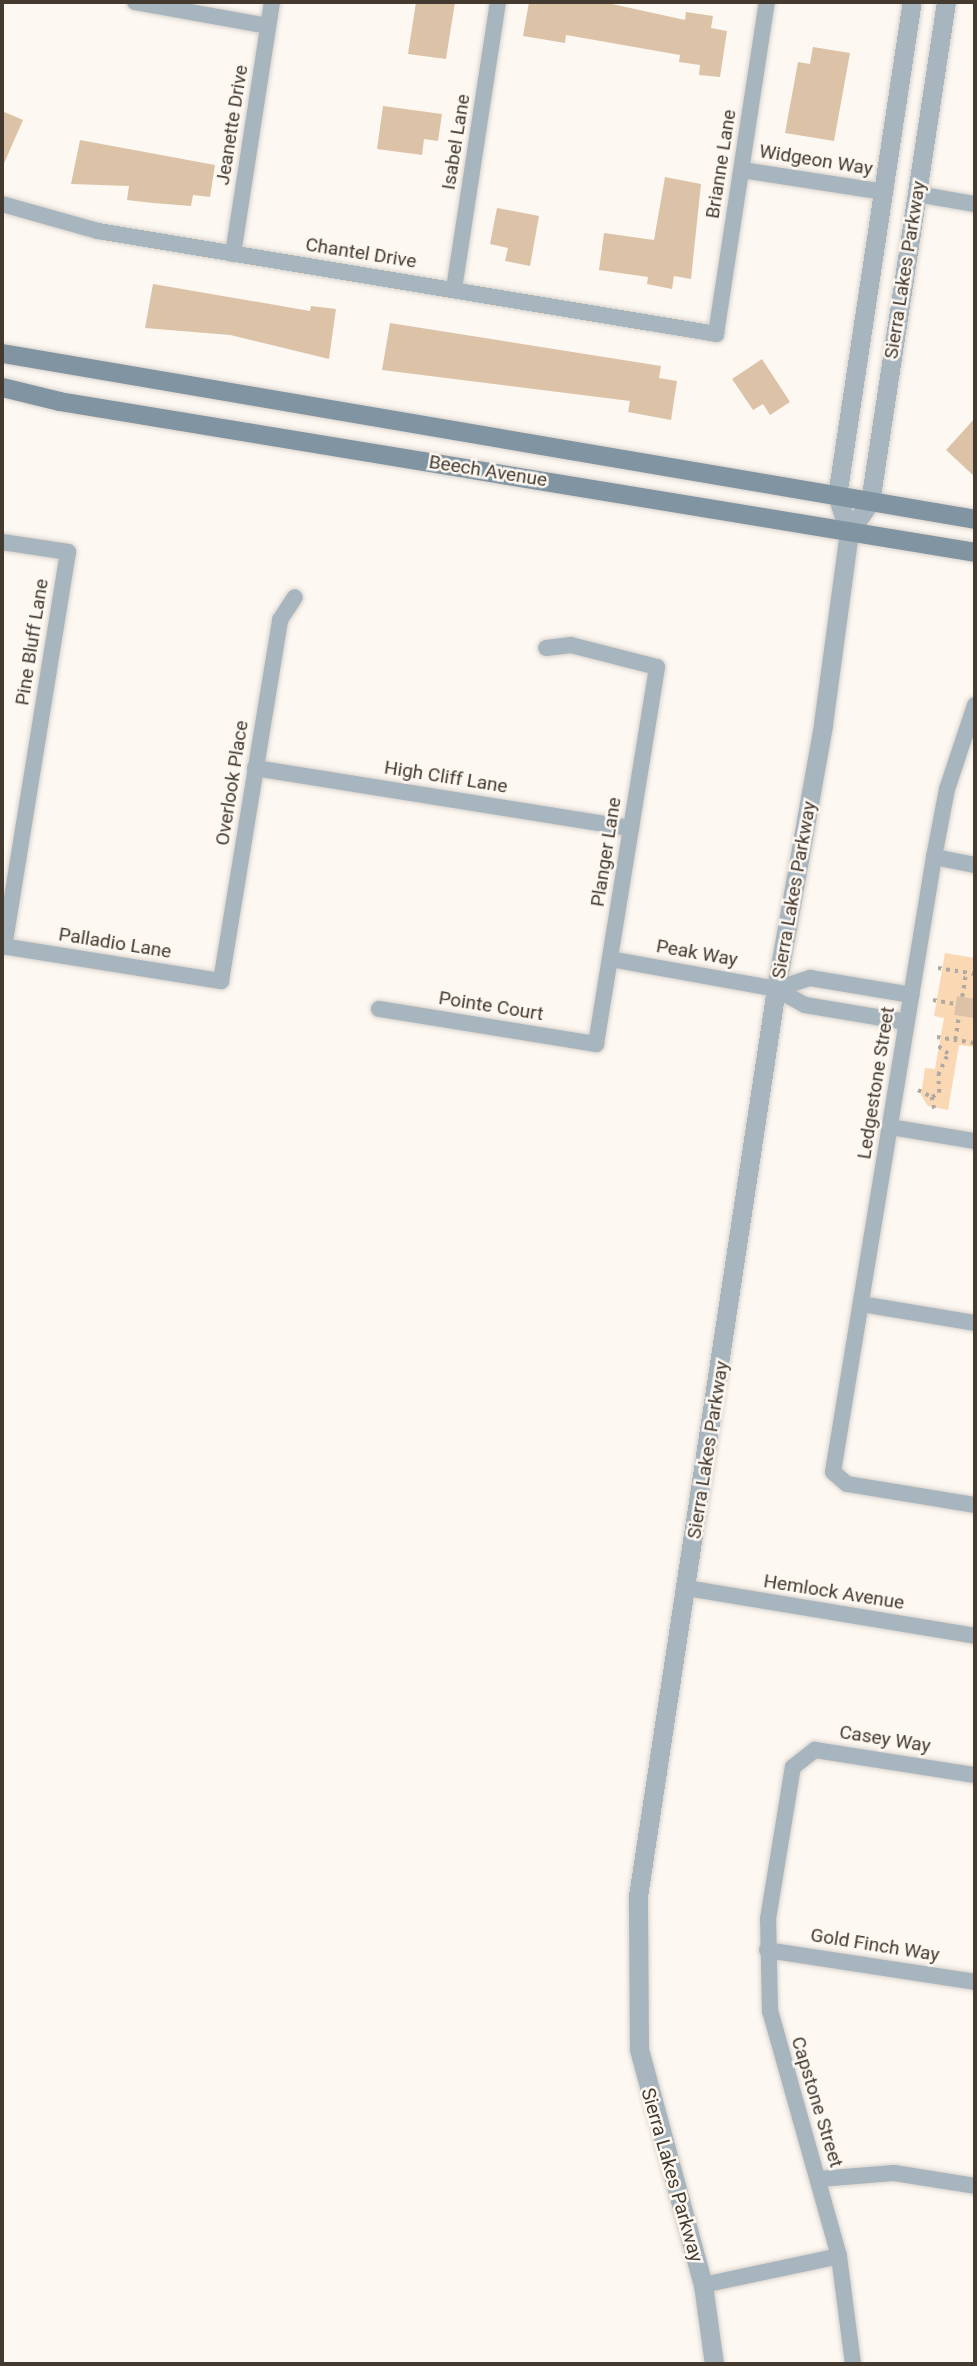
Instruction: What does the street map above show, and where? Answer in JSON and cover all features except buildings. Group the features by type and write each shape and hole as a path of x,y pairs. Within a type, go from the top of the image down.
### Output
{"main road":[{"name":"Beech Avenue","path":"2,354 975,519"},
{"name":"Beech Avenue","path":"2,387 59,401 975,552"}],"street":[{"path":"135,2 268,26"},
{"name":"Jeanette Drive","path":"233,254 272,2"},
{"name":"Isabel Lane","path":"454,289 498,2"},
{"name":"Brianne Lane","path":"716,334 767,2"},
{"name":"Sierra Lakes Parkway","path":"714,2364 703,2285 656,2129 634,1989 638,1896 776,989 823,724 849,532 837,496 912,2"},
{"name":"Sierra Lakes Parkway","path":"849,532 870,502 946,2"},
{"name":"Widgeon Way","path":"741,170 884,192"},
{"path":"917,194 975,204"},
{"name":"Chantel Drive","path":"2,204 98,230 716,334"},
{"name":"Pine Bluff Lane","path":"2,542 68,552 3,946"},
{"name":"Overlook Place","path":"221,981 280,620 295,597"},
{"name":"Planger Lane","path":"546,648 571,645 657,667 596,1044"},
{"name":"Ledgestone Street","path":"975,705 947,789 934,858 833,1472 847,1484 975,1505"},
{"name":"High Cliff Lane","path":"255,768 631,828"},
{"path":"934,858 975,865"},
{"name":"Palladio Lane","path":"3,946 221,981"},
{"name":"Peak Way","path":"610,959 776,989 805,1005 907,1022"},
{"name":"Peak Way","path":"776,989 810,978 912,995"},
{"name":"Pointe Court","path":"379,1009 596,1044"},
{"path":"890,1127 975,1141"},
{"path":"861,1304 975,1323"},
{"name":"Hemlock Avenue","path":"686,1588 975,1636"},
{"name":"Casey Way","path":"793,1767 815,1750 975,1775"},
{"name":"Capstone Street","path":"793,1767 767,1950 770,2011 783,2074 819,2179 839,2256 853,2364"},
{"name":"Gold Finch Way","path":"767,1950 975,1982"},
{"path":"819,2179 894,2173 975,2186"},
{"path":"703,2285 839,2256"}],"path":[{"path":"938,968 975,974"},
{"path":"962,997 966,972"},
{"path":"933,1000 956,1004"},
{"path":"955,1040 959,1016"},
{"path":"937,1037 975,1043"},
{"path":"935,1112 932,1097 948,1059 936,1045"},
{"path":"918,1090 932,1097"}],"shaded area":[{"path":"945,953 975,958 975,1047 959,1045 948,1110 928,1106 921,1095 925,1068 935,1069 944,1018 934,1016"}]}
